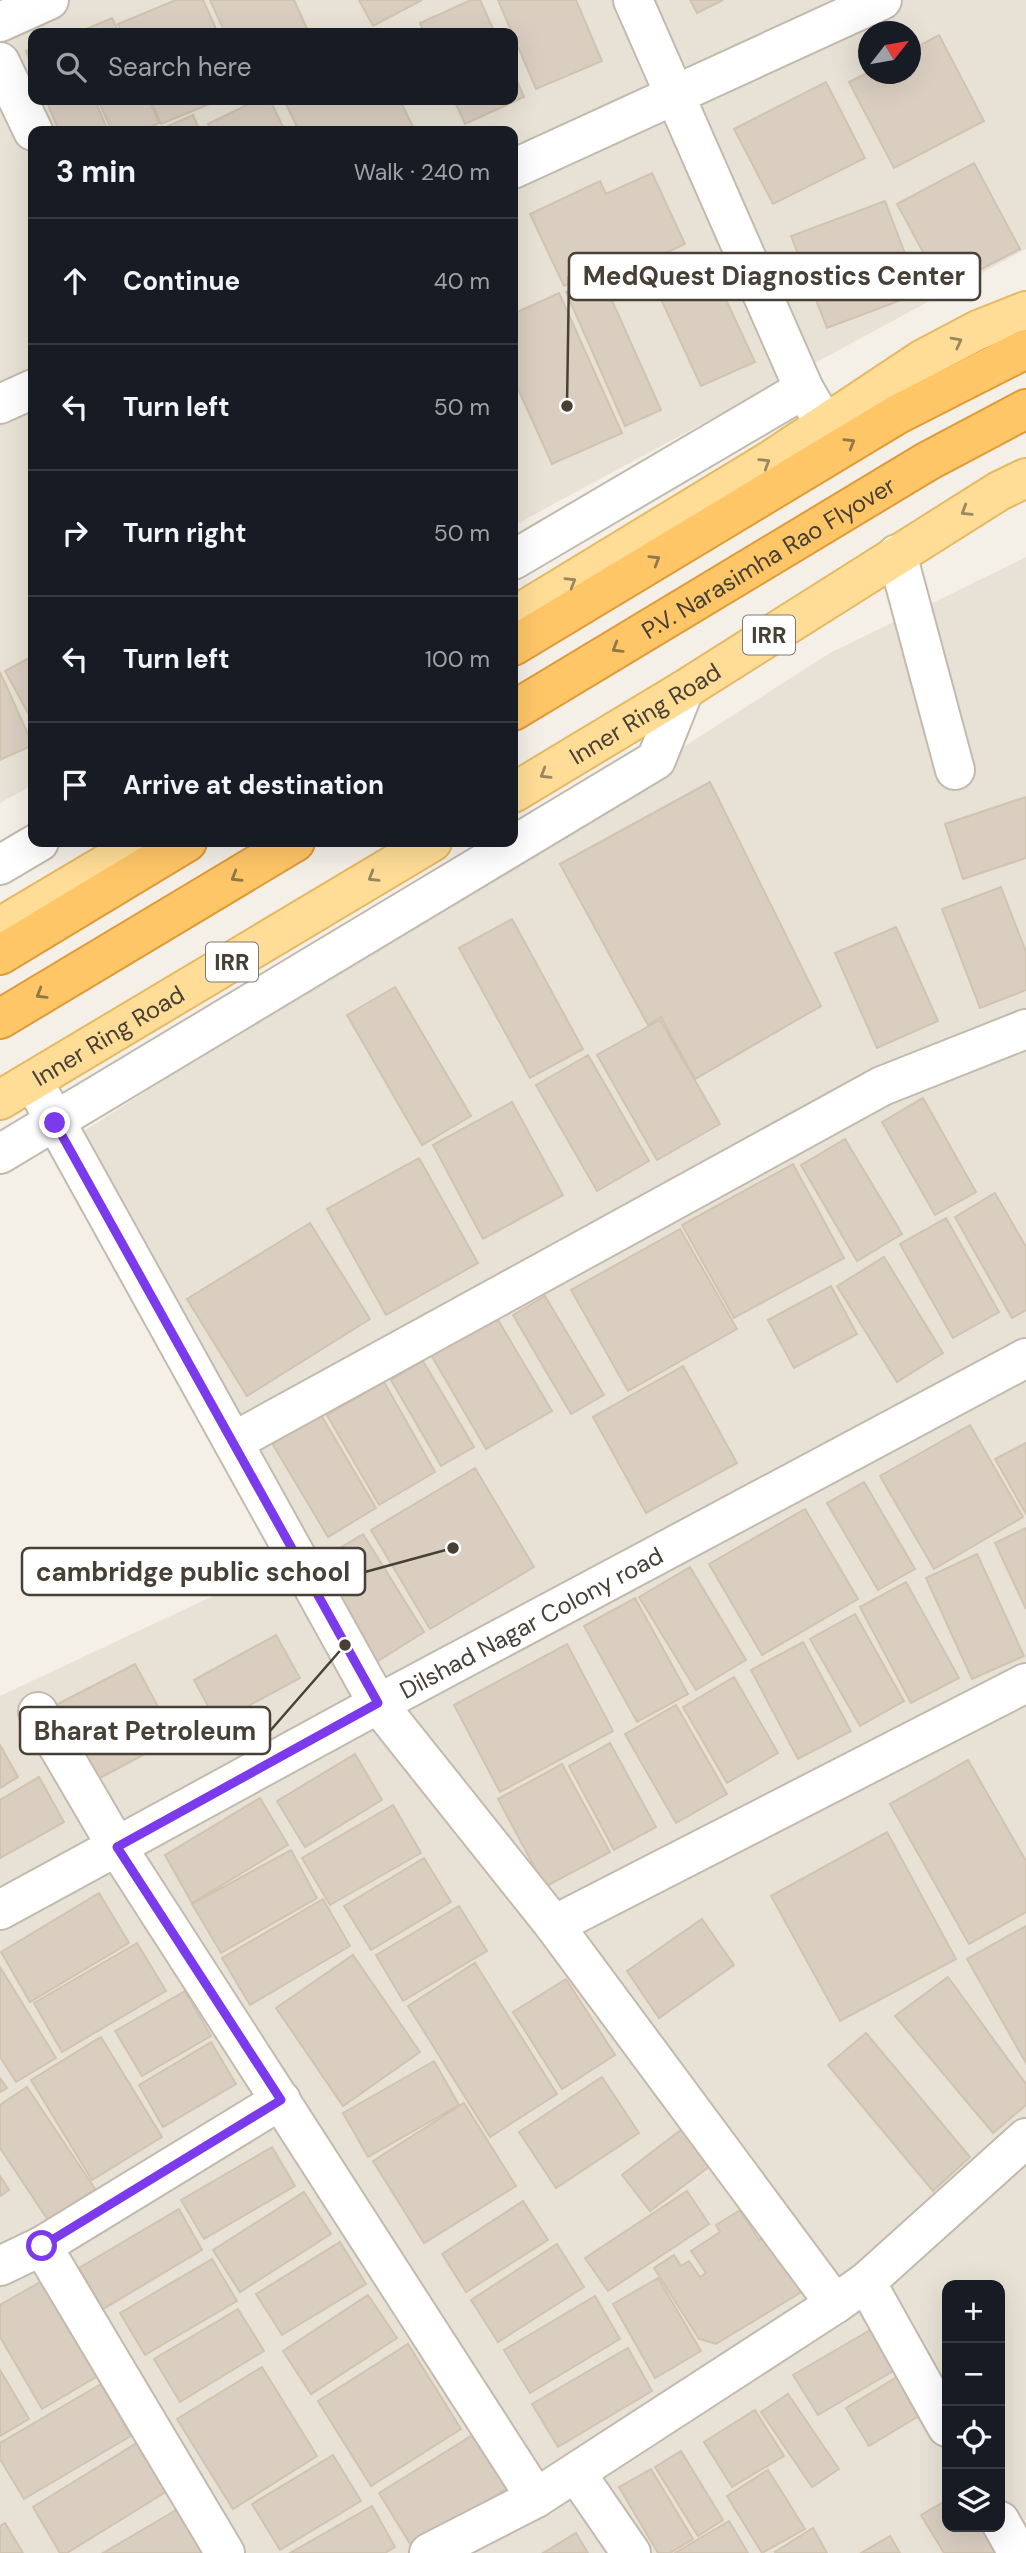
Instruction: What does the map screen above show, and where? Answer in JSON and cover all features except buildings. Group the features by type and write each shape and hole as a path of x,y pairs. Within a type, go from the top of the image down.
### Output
{"highway":[{"path":"518,643 898,414 1026,349"},
{"name":"P.V. Narasimha Rao Flyover","path":"518,707 928,461 1026,409"},
{"path":"0,955 179,847"},
{"path":"0,1019 287,847"}],"main road":[{"path":"518,614 825,425 923,359 978,330 1026,311"},
{"name":"Inner Ring Road","path":"518,790 684,690 999,491 1026,478"},
{"path":"0,927 136,847"},
{"name":"Inner Ring Road","path":"0,1100 424,847"}],"street":[{"path":"0,22 49,0"},
{"path":"633,0 804,389 825,425"},
{"path":"518,167 882,0"},
{"path":"0,62 31,126"},
{"path":"518,557 804,389"},
{"path":"0,404 28,391"},
{"path":"897,554 955,770"},
{"path":"518,843 656,760 684,690"},
{"path":"0,865 31,847"},
{"path":"0,1154 512,847"},
{"path":"233,1443 882,1086 1026,1029"},
{"path":"33,1082 378,1703 554,1925 835,2304"},
{"name":"Dilshad Nagar Colony road","path":"0,1910 378,1703 1026,1358"},
{"path":"554,1925 1026,1683"},
{"path":"38,1712 117,1847 536,2498"},
{"path":"0,2266 42,2246 281,2100"},
{"path":"429,2553 536,2498 835,2304 866,2282 1026,2138"},
{"path":"42,2246 225,2553"},
{"path":"866,2282 942,2418"},
{"path":"576,2473 631,2553"},
{"path":"1005,2530 1018,2553"}],"shaded area":[{"path":"0,0 1026,0 1026,249 518,523 518,126 28,126 28,788 0,803"},
{"path":"1026,557 1026,2553 0,2553 0,1696 315,1548 84,1131 830,653"}],"place":[{"name":"MedQuest Diagnostics Center","path":"567,406"},
{"name":"cambridge public school","path":"453,1548"},
{"name":"Bharat Petroleum","path":"345,1645"}],"route":[{"path":"42,2246 281,2100 117,1847 378,1703 55,1123"}]}
